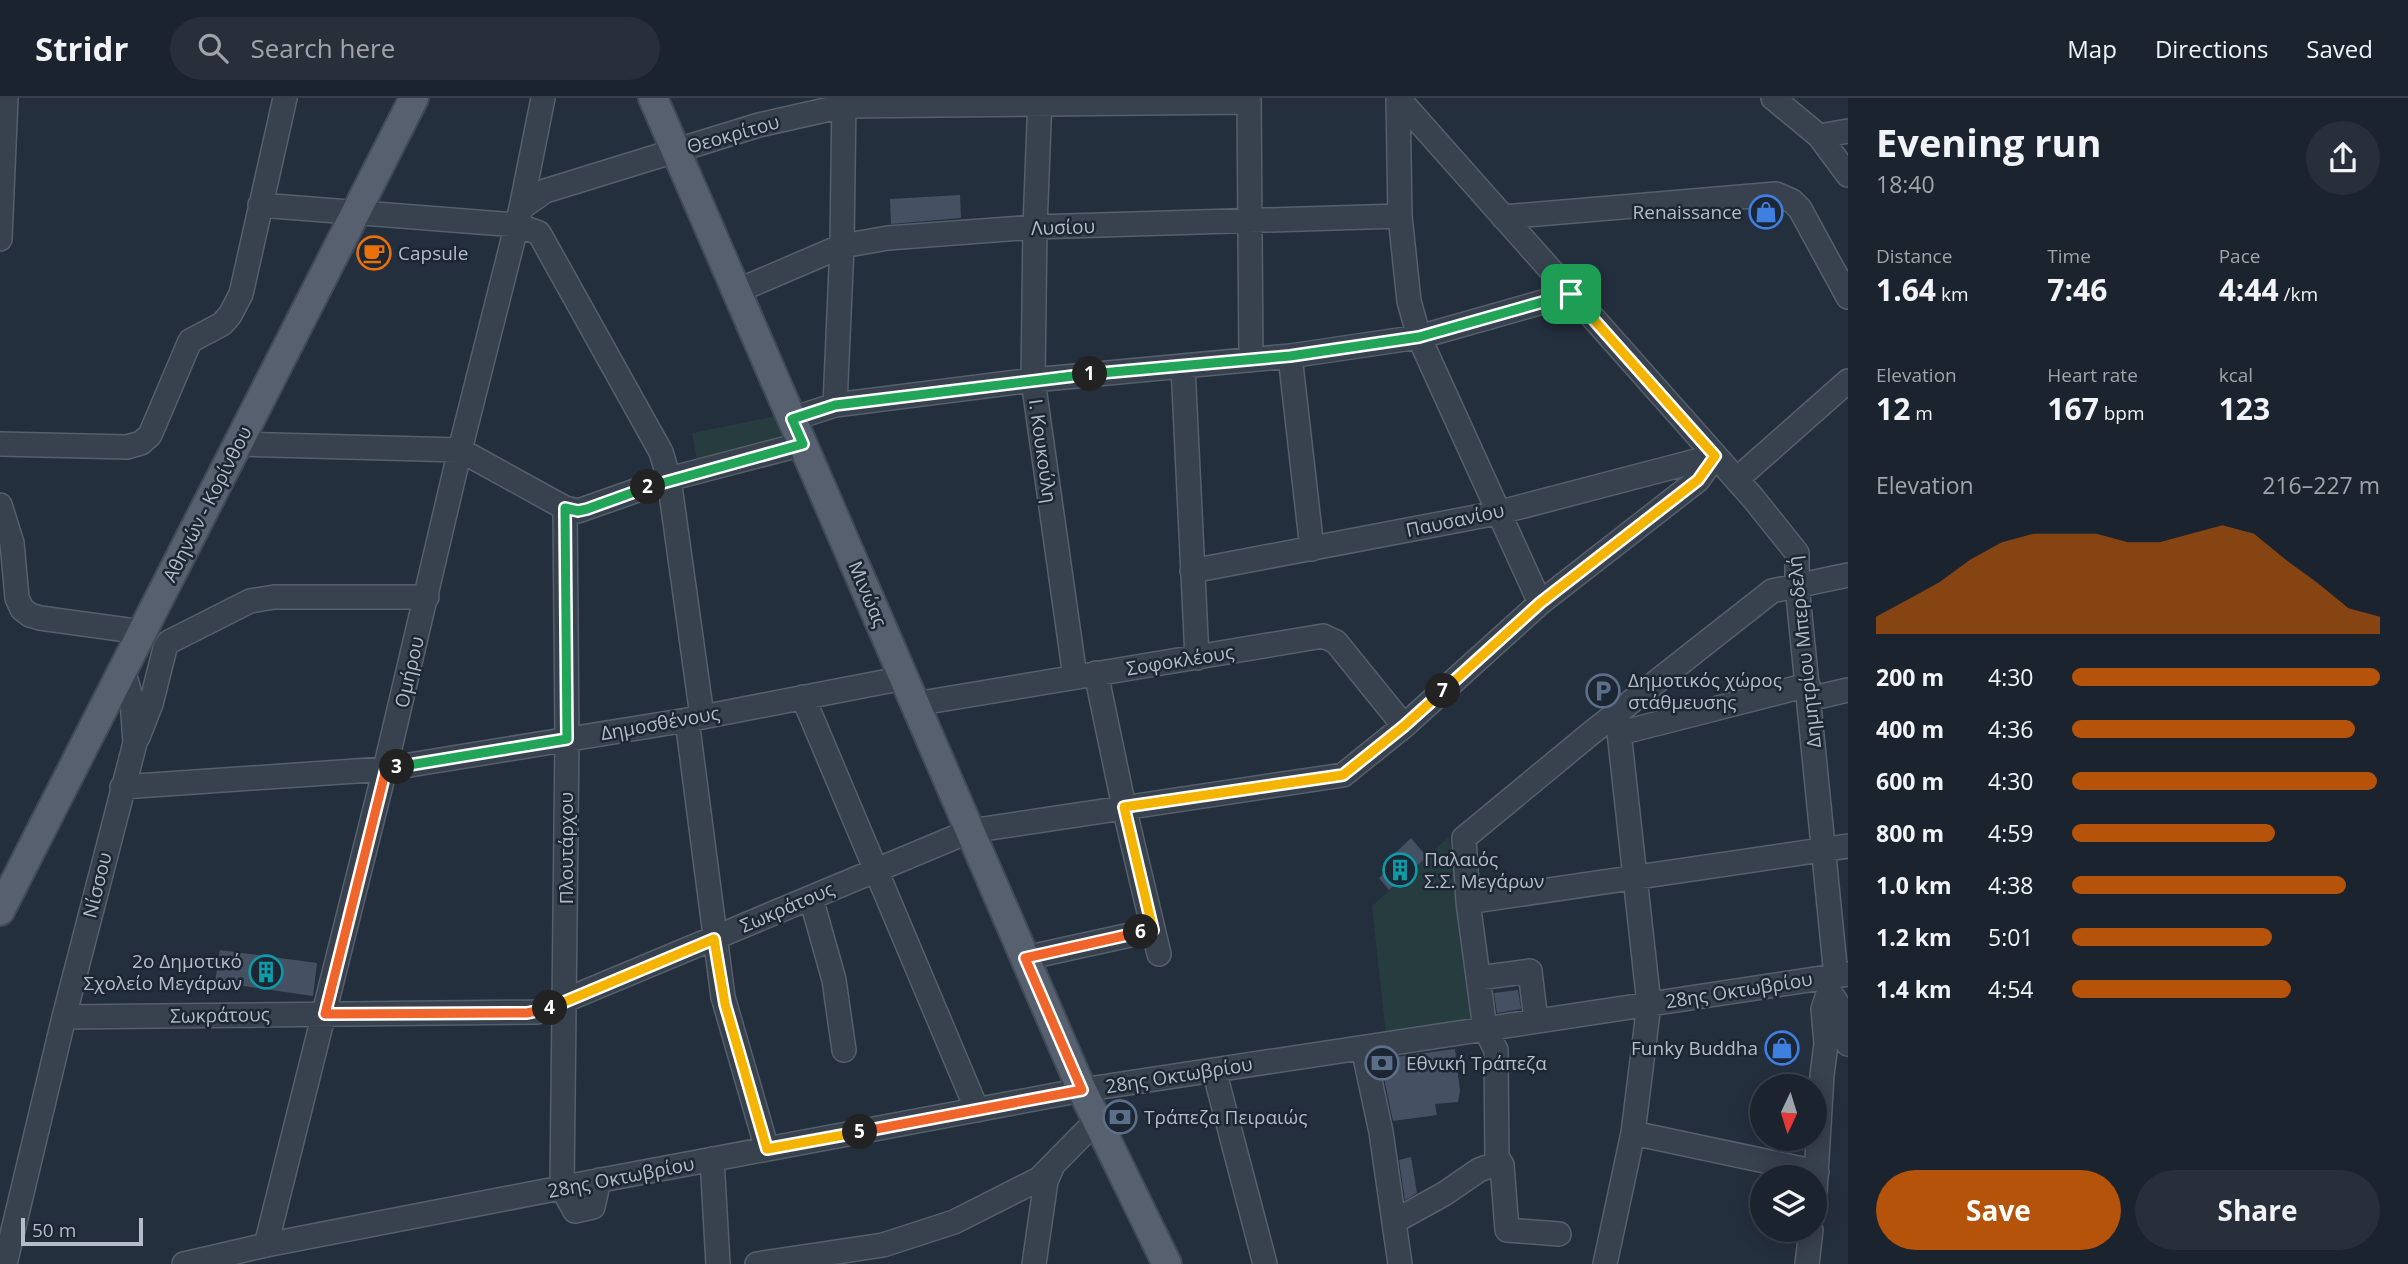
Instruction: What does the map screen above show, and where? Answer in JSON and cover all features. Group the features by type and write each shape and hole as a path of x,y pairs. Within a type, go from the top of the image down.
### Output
{"main road":[{"name":"Αθηνών - Κορίνθου","path":"0,911 414,98"},
{"name":"Μινώας","path":"653,98 1082,1090 1167,1264"}],"street":[{"path":"0,239 6,98"},
{"path":"0,437 0,443 127,447 141,443 150,435 190,341 222,324 241,294 285,98"},
{"name":"Ομήρου","path":"266,1245 386,769 460,450 519,217 542,98"},
{"path":"1398,98 1400,216 1409,301 1419,337 1540,603"},
{"name":"Δημητρίου Μπερδελή","path":"1398,98 1737,480 1797,553 1797,585 1839,1006 1840,1042 1822,1075 1817,1165"},
{"path":"1773,98 1819,136 1848,175"},
{"path":"1249,100 1251,360"},
{"name":"Θεοκρίτου","path":"519,217 545,191 759,125 844,102 1249,100"},
{"path":"835,405 842,246 844,102"},
{"name":"Ι. Κουκούλη","path":"1040,102 1033,380 1086,675 1124,807 1159,954"},
{"path":"1819,136 1848,131"},
{"path":"1503,217 1776,194 1784,196 1800,209 1848,297"},
{"path":"260,205 356,212 519,217 539,233 661,452 669,479 714,939 725,1004 767,1149"},
{"name":"Λυσίου","path":"737,291 842,246 888,238 1035,227 1400,216"},
{"path":"238,444 460,450 565,508 578,511 797,432 835,405 1033,380 1290,356 1419,337 1571,294"},
{"path":"1290,356 1312,549"},
{"path":"1183,366 1196,658"},
{"path":"1737,480 1848,381"},
{"name":"Παυσανίου","path":"1192,571 1497,513 1715,456"},
{"name":"Σωκράτους","path":"64,1017 527,1013 565,1002 874,869 970,831 1343,775 1404,726 1540,603 1698,480 1715,456"},
{"path":"0,505 12,543 17,598 22,609 40,618 142,632"},
{"name":"Πλουτάρχου","path":"565,508 566,1193"},
{"path":"1618,724 1772,591 1848,575"},
{"path":"135,743 149,711 165,648 175,638 250,601 262,598 427,597"},
{"name":"Σοφοκλέους","path":"915,704 1323,636 1331,638 1404,726"},
{"name":"Νίσσου","path":"5,1264 64,1017 135,743 132,700 122,670"},
{"name":"Δημοσθένους","path":"122,787 386,769 694,718 904,678"},
{"path":"1559,1234 1507,1230 1502,1165 1497,1157 1496,1049 1486,1029 1468,902 1464,838 1590,734 1618,724 1809,692 1848,690"},
{"path":"803,697 977,1110"},
{"path":"1605,1264 1633,1133 1649,1004 1618,724"},
{"path":"1468,902 1848,846"},
{"path":"811,898 834,980 844,1051"},
{"path":"1025,958 1153,930"},
{"path":"1479,978 1531,971 1536,1021"},
{"name":"28ης Οκτωβρίου","path":"184,1264 266,1245 566,1193 712,1159 1082,1090 1649,1004 1835,979"},
{"path":"1363,1048 1381,1132 1400,1264"},
{"path":"1214,1070 1265,1264"},
{"path":"757,1264 856,1250 932,1231 973,1214 1040,1179 1097,1121"},
{"path":"1633,1133 1753,1165"},
{"path":"712,1159 718,1264"},
{"path":"1034,1264 1046,1181 1053,1165"},
{"path":"1395,1221 1487,1167"},
{"path":"1807,1264 1810,1242"}],"green space":[{"path":"776,416 787,441 697,460 692,433"},
{"path":"1449,837 1475,1024 1386,1035 1372,906"}],"building":[{"path":"960,195 961,218 891,224 890,199"},
{"name":"Παλαιός Σ.Σ. Μεγάρων","path":"1411,838 1427,857 1389,890 1379,878 1396,862 1392,856"},
{"name":"2ο Δημοτικό Σχολείο Μεγάρων","path":"220,950 317,963 313,996 215,982"},
{"path":"1518,990 1521,1009 1497,1013 1494,993"},
{"path":"1455,1049 1460,1091 1458,1102 1435,1104 1437,1115 1393,1121 1380,1059"},
{"path":"1411,1157 1417,1193 1405,1200 1399,1160"}],"place":[{"name":"Renaissance","path":"1766,212"},
{"name":"Capsule","path":"374,253"},
{"name":"Δημοτικός χώρος στάθμευσης","path":"1603,691"},
{"name":"Παλαιός Σ.Σ. Μεγάρων","path":"1400,870"},
{"name":"2ο Δημοτικό Σχολείο Μεγάρων","path":"266,972"},
{"name":"Funky Buddha","path":"1782,1048"},
{"name":"Εθνική Τράπεζα","path":"1382,1063"},
{"name":"Τράπεζα Πειραιώς","path":"1120,1117"}],"route":[{"path":"1571,294 1715,456 1698,480 1540,603 1404,726 1343,775 1124,807 1153,930 1025,958 1082,1090 767,1149 725,1004 714,939 537,1012 325,1014 386,769 567,739 565,508 578,511 587,509 669,479 803,444 792,419 835,405 1033,380 1290,356 1419,337 1571,294"}]}
